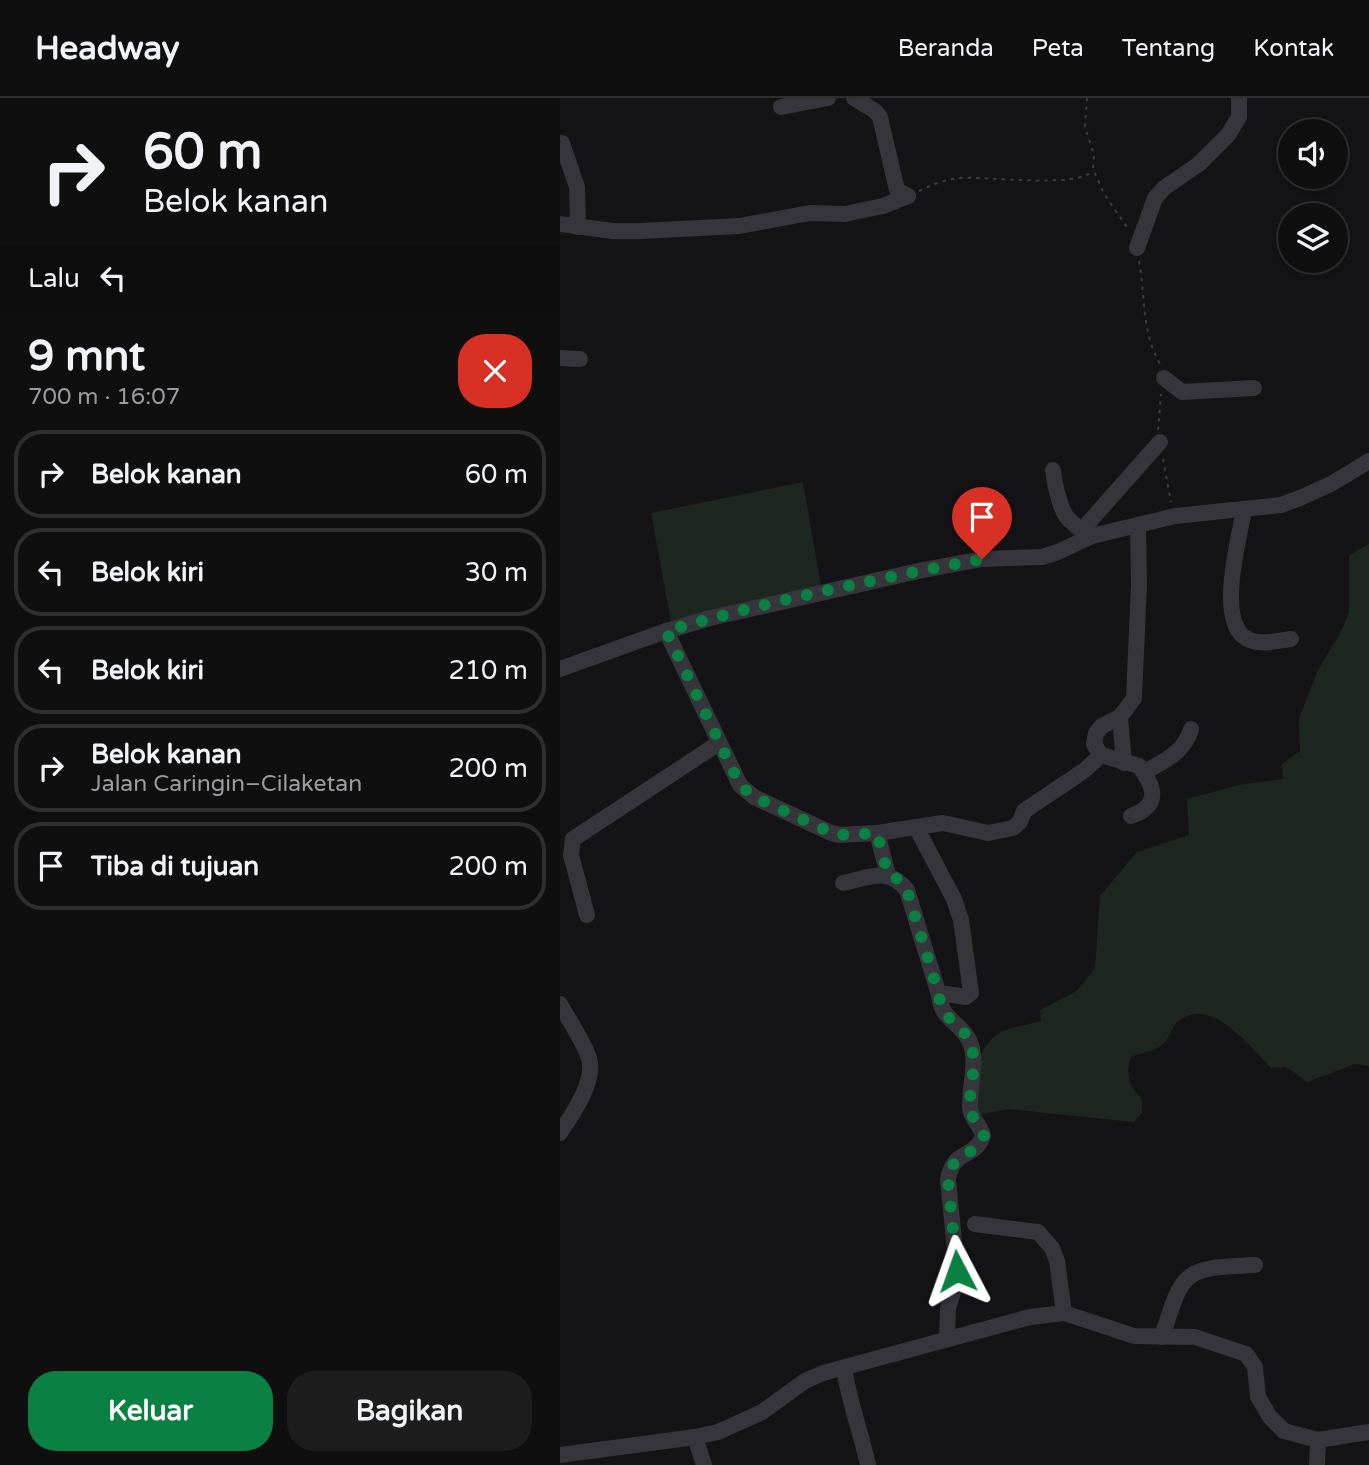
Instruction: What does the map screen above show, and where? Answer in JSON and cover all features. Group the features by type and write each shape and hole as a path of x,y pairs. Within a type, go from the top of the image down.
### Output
{"street":[{"path":"781,107 828,98"},
{"path":"854,98 880,117 897,190 908,196"},
{"path":"1137,248 1155,198 1164,188 1199,164 1228,135 1239,117 1239,98"},
{"path":"562,143 577,187 578,227"},
{"path":"560,224 641,231 739,226 810,213 845,214 883,206 908,196"},
{"path":"560,358 580,359"},
{"path":"1164,378 1182,392 1254,388"},
{"path":"560,669 710,618 923,570 982,559 1042,557 1058,552 1084,534 1160,442"},
{"path":"1084,534 1175,516 1281,505 1331,484 1369,461"},
{"path":"1053,470 1056,490 1066,516 1084,534"},
{"path":"1244,510 1231,598 1234,620 1243,636 1256,642 1291,639"},
{"path":"1131,816 1145,811 1151,804 1151,786 1144,772 1139,766 1101,755 1094,744 1096,733 1102,726 1120,717 1134,698 1139,584 1138,525"},
{"path":"666,631 740,785 754,797 839,835 918,829 943,824 988,833 1013,828 1024,811 1101,755"},
{"path":"1120,717 1125,763"},
{"path":"1144,772 1166,761 1189,738 1191,729"},
{"path":"587,915 571,855 573,839 719,743"},
{"path":"918,829 954,899 961,920 972,988 966,997 939,995"},
{"path":"877,833 888,875"},
{"path":"843,883 888,875 898,879 907,890 943,1012 971,1043 973,1061 970,1109 984,1136 976,1148 954,1160 948,1180 957,1271 948,1308 947,1338"},
{"path":"560,1004 589,1058 590,1071 575,1111 560,1133"},
{"path":"975,1224 1038,1232 1052,1248 1057,1261 1064,1313"},
{"path":"1162,1337 1174,1300 1196,1270 1214,1266 1255,1265"},
{"path":"560,1455 695,1437 734,1426 762,1412 805,1381 823,1373 1030,1317 1064,1313 1135,1336 1195,1337 1246,1354 1255,1367 1258,1397 1270,1417 1284,1431 1318,1440 1369,1432"},
{"path":"844,1368 850,1403 858,1419 868,1465"},
{"path":"695,1437 704,1465"},
{"path":"1317,1465 1318,1440"}],"path":[{"path":"908,196 929,186 956,179 1057,181 1090,175 1094,155 1085,127 1087,98"},
{"path":"1093,169 1104,194 1126,224 1137,248 1144,292 1146,331 1164,378 1157,424 1175,516"}],"shaded area":[{"path":"803,482 821,586 671,622 651,513"},
{"path":"1369,544 1369,1066 1355,1064 1307,1082 1286,1067 1271,1068 1242,1038 1218,1020 1205,1015 1192,1015 1177,1022 1162,1045 1131,1057 1129,1080 1142,1099 1142,1113 1134,1122 1008,1109 974,1116 975,1083 983,1050 1002,1032 1041,1021 1040,1010 1077,991 1095,968 1100,896 1137,852 1189,835 1187,799 1239,785 1283,779 1282,764 1300,751 1299,719 1317,672 1342,630 1349,612 1349,555"}],"route":[{"path":"957,1271 948,1180 954,1160 976,1148 984,1136 970,1109 973,1061 971,1043 940,1007 939,995 907,890 898,879 888,875 877,833 839,835 830,832 754,797 740,785 666,631 710,618 982,559"}]}
